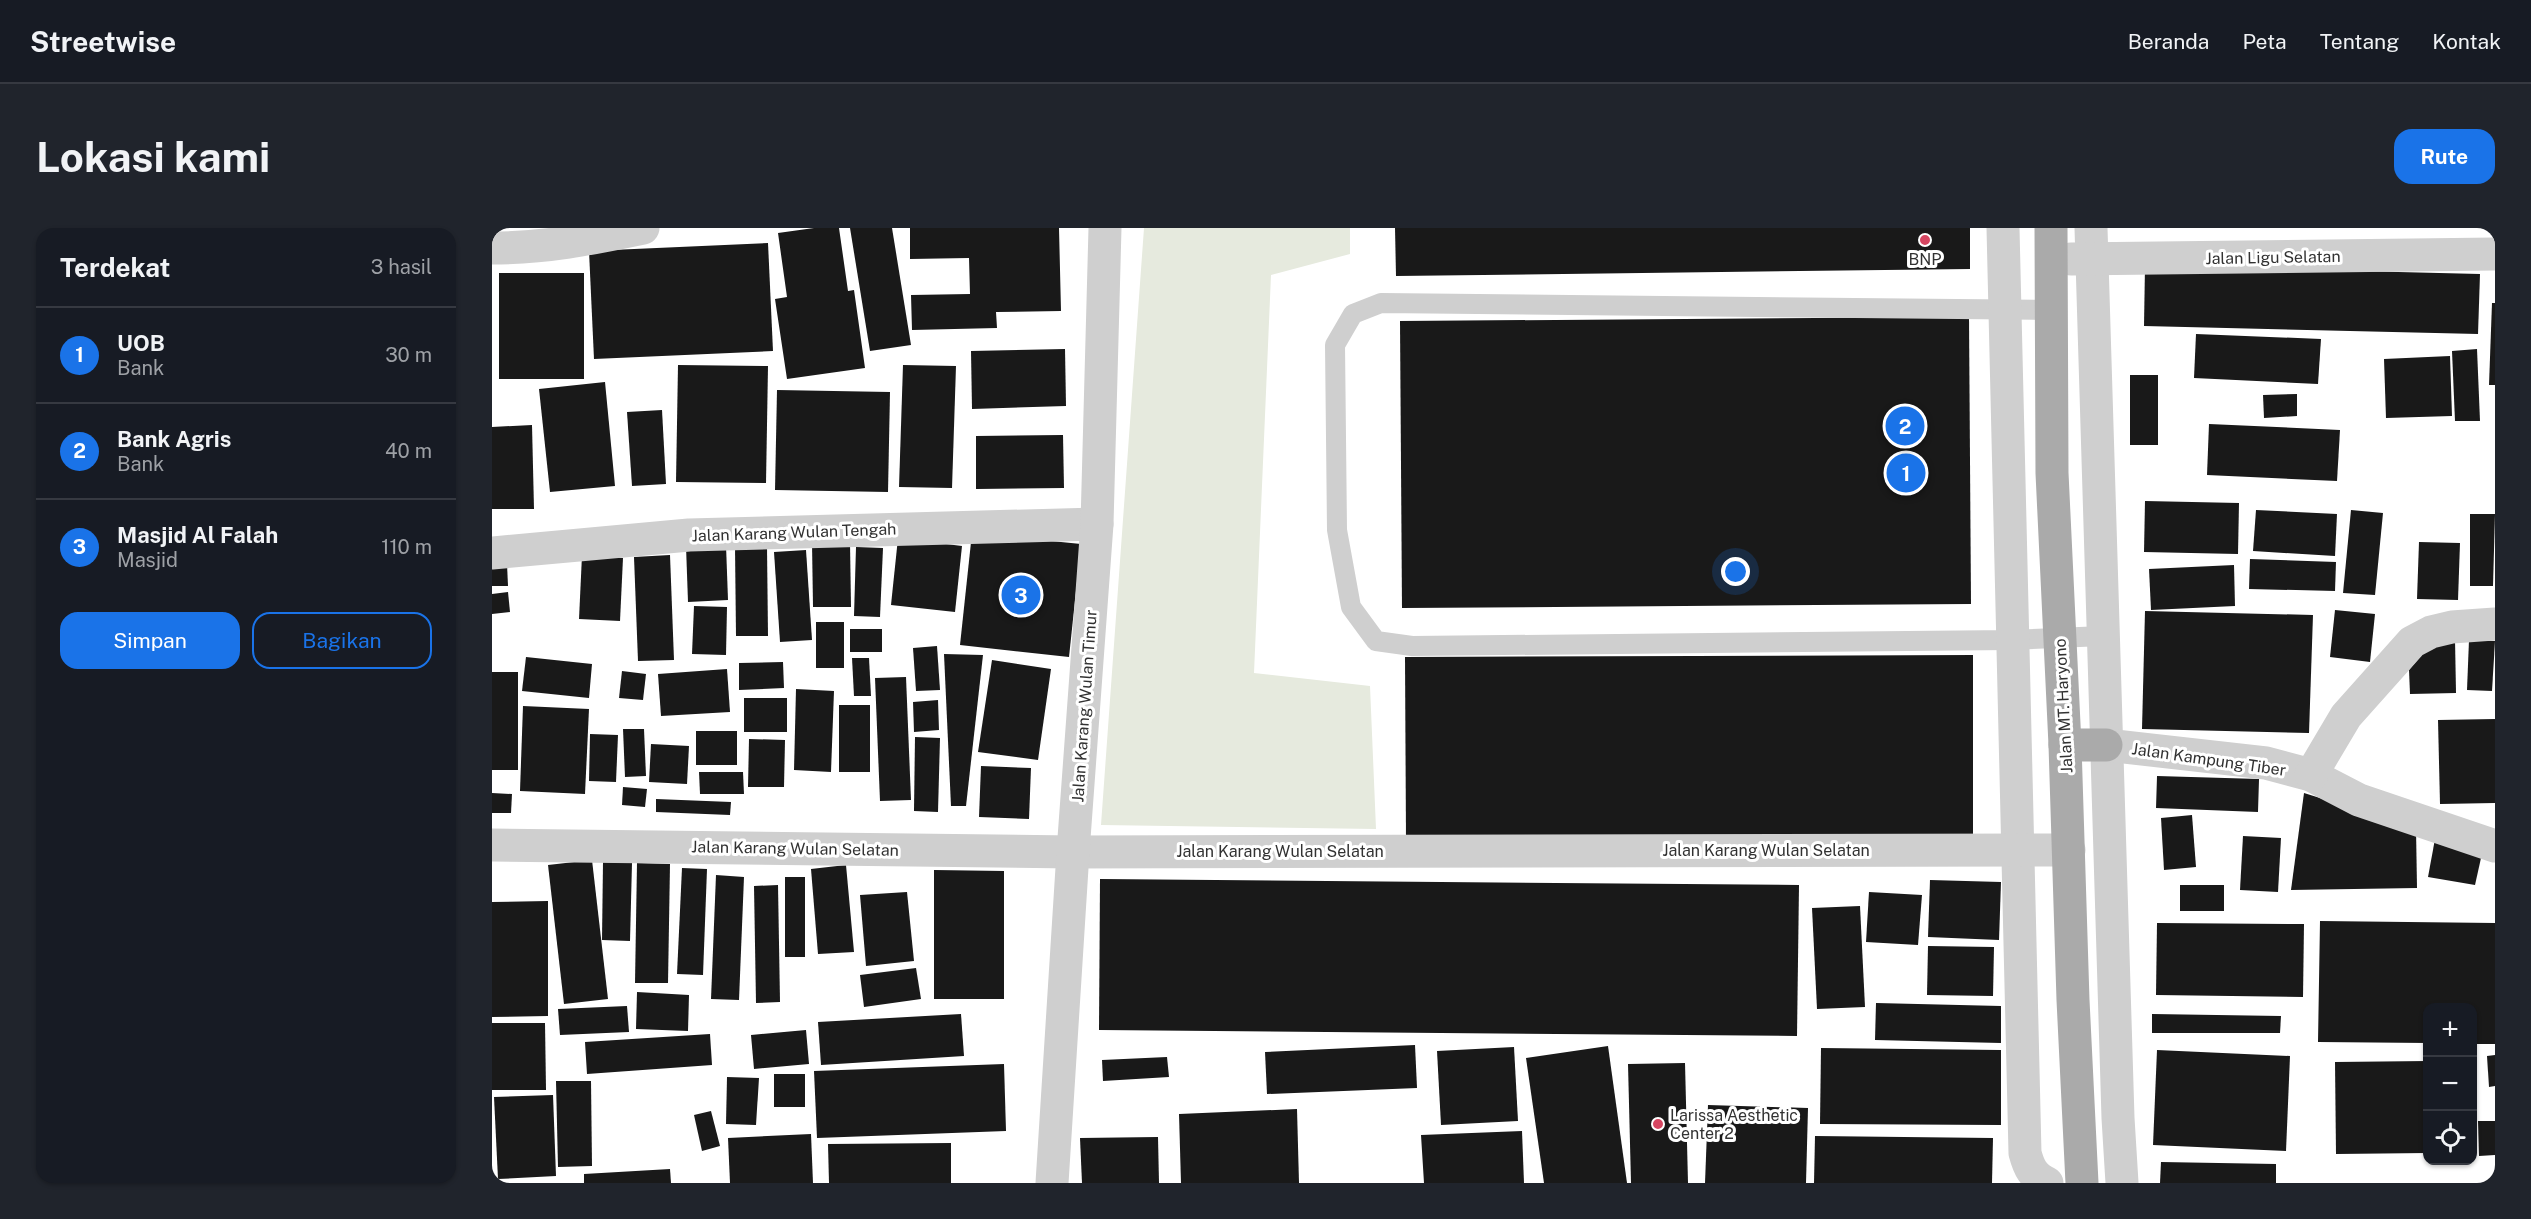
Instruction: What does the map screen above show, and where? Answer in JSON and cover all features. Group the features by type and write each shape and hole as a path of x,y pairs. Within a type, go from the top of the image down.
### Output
{"main road":[{"name":"Jalan MT. Haryono","path":"2051,244 2052,473 2066,745 2082,1183"},
{"path":"2066,745 2106,745"}],"street":[{"path":"492,248 536,248 643,228"},
{"name":"Jalan Karang Wulan Timur","path":"1052,1183 1097,524 1105,228"},
{"path":"2003,228 2003,309 2011,640 2019,849 2025,1153 2036,1178 2047,1183"},
{"name":"Jalan Ligu Selatan","path":"2051,244 2495,254"},
{"path":"2091,244 2118,1118 2122,1183"},
{"path":"2052,368 2095,366"},
{"name":"Jalan Karang Wulan Tengah","path":"492,553 689,535 1097,524"},
{"path":"2311,775 2346,716 2412,642 2431,632 2452,627 2495,624"},
{"name":"Jalan Kampung Tiber","path":"2106,745 2266,763 2311,775 2359,800 2490,838"},
{"name":"Jalan Karang Wulan Selatan","path":"492,845 1073,852 2069,850"}],"lane":[{"path":"2052,310 1381,303 1353,314 1335,345 1337,530 1351,607 1376,640 1412,646 2011,640 2103,636"}],"shaded area":[{"path":"1144,228 1350,228 1350,254 1271,275 1254,673 1370,686 1376,829 1101,825"}],"building":[{"path":"814,228 839,228 848,291 854,290 865,368 787,379 775,299 787,297 778,233"},
{"path":"850,228 892,228 911,345 870,351"},
{"path":"910,228 1059,228 1061,311 996,312 997,328 912,330 911,295 970,294 969,258 910,259"},
{"path":"1395,228 1970,228 1970,269 1396,276"},
{"path":"768,243 773,351 594,359 589,251"},
{"path":"2145,266 2480,274 2478,334 2144,326"},
{"path":"499,273 584,273 584,379 499,379"},
{"path":"2492,303 2495,303 2495,385 2489,385"},
{"path":"1969,317 1971,604 1402,608 1400,321"},
{"path":"2196,334 2321,339 2318,384 2194,378"},
{"path":"1065,349 1066,406 972,409 971,351"},
{"path":"2477,349 2480,421 2455,421 2452,351"},
{"path":"2450,356 2452,416 2386,418 2384,359"},
{"path":"678,365 768,366 766,483 676,482"},
{"path":"903,365 956,366 952,488 899,487"},
{"path":"2130,375 2158,375 2158,445 2130,445"},
{"path":"605,382 615,486 550,492 539,389"},
{"path":"777,390 890,392 888,492 775,490"},
{"path":"2297,394 2297,416 2264,418 2263,395"},
{"path":"662,410 666,484 632,486 627,412"},
{"path":"2209,424 2340,430 2337,481 2207,475"},
{"path":"532,425 534,509 492,509 492,427"},
{"path":"1063,435 1064,488 976,489 976,436"},
{"path":"2145,501 2239,503 2238,554 2144,552"},
{"path":"2256,510 2337,514 2335,556 2253,551"},
{"path":"2351,510 2383,513 2375,595 2343,593"},
{"path":"2470,514 2495,514 2493,586 2470,586"},
{"path":"972,533 1081,544 1069,657 960,645"},
{"path":"898,538 962,546 955,612 891,605"},
{"path":"850,542 851,607 813,607 812,543"},
{"path":"2419,542 2460,543 2458,600 2417,599"},
{"path":"726,545 728,600 688,602 686,546"},
{"path":"735,547 767,547 768,636 736,636"},
{"path":"856,547 883,548 880,617 854,616"},
{"path":"806,550 812,640 780,642 774,552"},
{"path":"582,555 623,558 620,621 579,619"},
{"path":"670,555 674,660 638,661 634,557"},
{"path":"2250,559 2336,562 2335,591 2249,589"},
{"path":"492,564 507,564 508,586 492,586"},
{"path":"2234,565 2235,606 2151,610 2149,569"},
{"path":"508,592 510,612 492,614 492,594"},
{"path":"694,606 727,607 726,655 692,654"},
{"path":"2335,610 2375,614 2370,662 2330,657"},
{"path":"2145,611 2313,615 2309,733 2142,729"},
{"path":"816,622 844,622 844,668 816,668"},
{"path":"850,629 882,629 882,652 850,652"},
{"path":"2455,639 2456,693 2410,694 2409,670 2433,641"},
{"path":"2469,640 2495,641 2492,691 2467,690"},
{"path":"937,646 940,690 916,691 913,648"},
{"path":"944,654 983,655 966,806 951,806"},
{"path":"1973,655 1973,838 1406,839 1405,657"},
{"path":"526,657 592,664 589,698 522,691"},
{"path":"852,658 869,658 871,696 854,696"},
{"path":"992,660 1051,669 1038,760 978,752"},
{"path":"783,662 784,688 739,690 739,663"},
{"path":"727,669 730,712 661,716 658,674"},
{"path":"622,671 646,674 643,700 619,698"},
{"path":"492,672 518,672 518,770 492,770"},
{"path":"906,677 911,800 880,801 875,678"},
{"path":"796,689 834,691 831,772 794,770"},
{"path":"744,698 787,698 787,732 744,732"},
{"path":"938,700 939,730 914,732 913,702"},
{"path":"839,705 870,705 870,772 839,772"},
{"path":"523,706 589,709 585,794 520,791"},
{"path":"2495,719 2495,803 2440,804 2438,720"},
{"path":"623,729 644,729 646,776 625,777"},
{"path":"696,731 737,731 737,765 696,765"},
{"path":"590,734 618,735 616,782 589,781"},
{"path":"915,737 940,738 938,812 914,811"},
{"path":"749,739 785,740 784,787 748,787"},
{"path":"651,744 689,746 687,784 649,782"},
{"path":"981,766 1031,768 1029,819 979,817"},
{"path":"699,772 743,772 744,794 700,794"},
{"path":"2157,776 2259,779 2258,812 2156,808"},
{"path":"623,787 647,789 645,807 622,805"},
{"path":"492,793 512,794 511,813 492,813"},
{"path":"2304,793 2416,828 2417,888 2291,890"},
{"path":"656,799 731,802 730,815 656,812"},
{"path":"2192,815 2196,867 2164,870 2161,818"},
{"path":"2243,836 2281,838 2278,892 2240,890"},
{"path":"2435,839 2483,849 2475,885 2428,877"},
{"path":"592,860 608,999 564,1004 548,865"},
{"path":"603,862 632,863 630,941 602,940"},
{"path":"637,863 670,864 668,983 635,983"},
{"path":"846,865 854,952 818,954 811,869"},
{"path":"682,868 707,869 703,975 677,974"},
{"path":"934,870 1004,871 1004,999 934,999"},
{"path":"716,875 744,877 739,1000 711,999"},
{"path":"785,877 805,877 805,957 785,957"},
{"path":"1100,879 1799,885 1797,1036 1099,1030"},
{"path":"1930,880 2001,882 1999,940 1928,937"},
{"path":"778,885 780,1002 756,1003 754,886"},
{"path":"2180,885 2224,885 2224,911 2180,911"},
{"path":"907,892 914,961 866,966 860,895"},
{"path":"1869,892 1922,895 1918,945 1866,942"},
{"path":"548,901 548,1016 492,1017 492,902"},
{"path":"1860,906 1865,1007 1817,1009 1812,908"},
{"path":"2320,921 2495,923 2495,1044 2477,1044 2477,1003 2423,1003 2423,1043 2318,1042"},
{"path":"2157,923 2304,924 2303,997 2156,995"},
{"path":"1928,946 1994,947 1993,996 1927,995"},
{"path":"916,968 921,999 864,1007 860,975"},
{"path":"637,992 689,995 688,1031 636,1029"},
{"path":"1876,1003 2001,1006 2001,1043 1875,1040"},
{"path":"627,1006 629,1032 560,1035 558,1009"},
{"path":"961,1014 964,1056 821,1065 818,1022"},
{"path":"2152,1014 2281,1016 2280,1033 2152,1033"},
{"path":"492,1023 545,1023 546,1090 492,1090"},
{"path":"806,1030 809,1064 754,1069 751,1035"},
{"path":"710,1034 712,1065 587,1074 585,1042"},
{"path":"1415,1045 1417,1088 1267,1094 1265,1052"},
{"path":"1608,1046 1627,1183 1544,1183 1526,1058"},
{"path":"1514,1047 1518,1121 1441,1125 1437,1051"},
{"path":"1821,1048 2001,1050 2001,1125 1820,1124"},
{"path":"2157,1050 2290,1056 2286,1151 2153,1145"},
{"path":"2495,1055 2495,1086 2489,1087 2487,1056"},
{"path":"1167,1057 1169,1077 1103,1081 1102,1060"},
{"path":"2423,1061 2423,1153 2336,1154 2335,1062"},
{"name":"Larissa Aesthetic Center 2","path":"1685,1063 1688,1183 1631,1183 1628,1064"},
{"path":"1004,1064 1006,1131 817,1138 814,1071"},
{"path":"774,1074 805,1074 805,1107 774,1107"},
{"path":"727,1077 759,1078 756,1125 726,1124"},
{"path":"556,1081 591,1081 592,1166 558,1167"},
{"path":"553,1095 556,1176 498,1179 494,1097"},
{"path":"1708,1105 1808,1108 1806,1183 1705,1183"},
{"path":"1297,1109 1299,1183 1181,1183 1179,1114"},
{"path":"711,1111 720,1146 702,1151 694,1115"},
{"path":"2478,1121 2495,1121 2495,1155 2479,1156"},
{"path":"1522,1131 1524,1183 1424,1183 1421,1135"},
{"path":"811,1134 813,1183 730,1183 728,1138"},
{"path":"1815,1136 1993,1138 1992,1183 1814,1183"},
{"path":"1158,1137 1159,1183 1082,1183 1080,1138"},
{"path":"951,1143 951,1183 829,1183 828,1144"},
{"path":"2161,1162 2276,1164 2276,1183 2160,1183"},
{"path":"670,1169 671,1183 584,1183 584,1174"}],"place":[{"name":"BNP","path":"1925,240"},
{"name":"Bank Agris","path":"1905,426"},
{"name":"UOB","path":"1906,473"},
{"name":"Masjid Al Falah","path":"1021,595"},
{"name":"Larissa Aesthetic Center 2","path":"1658,1124"}]}
